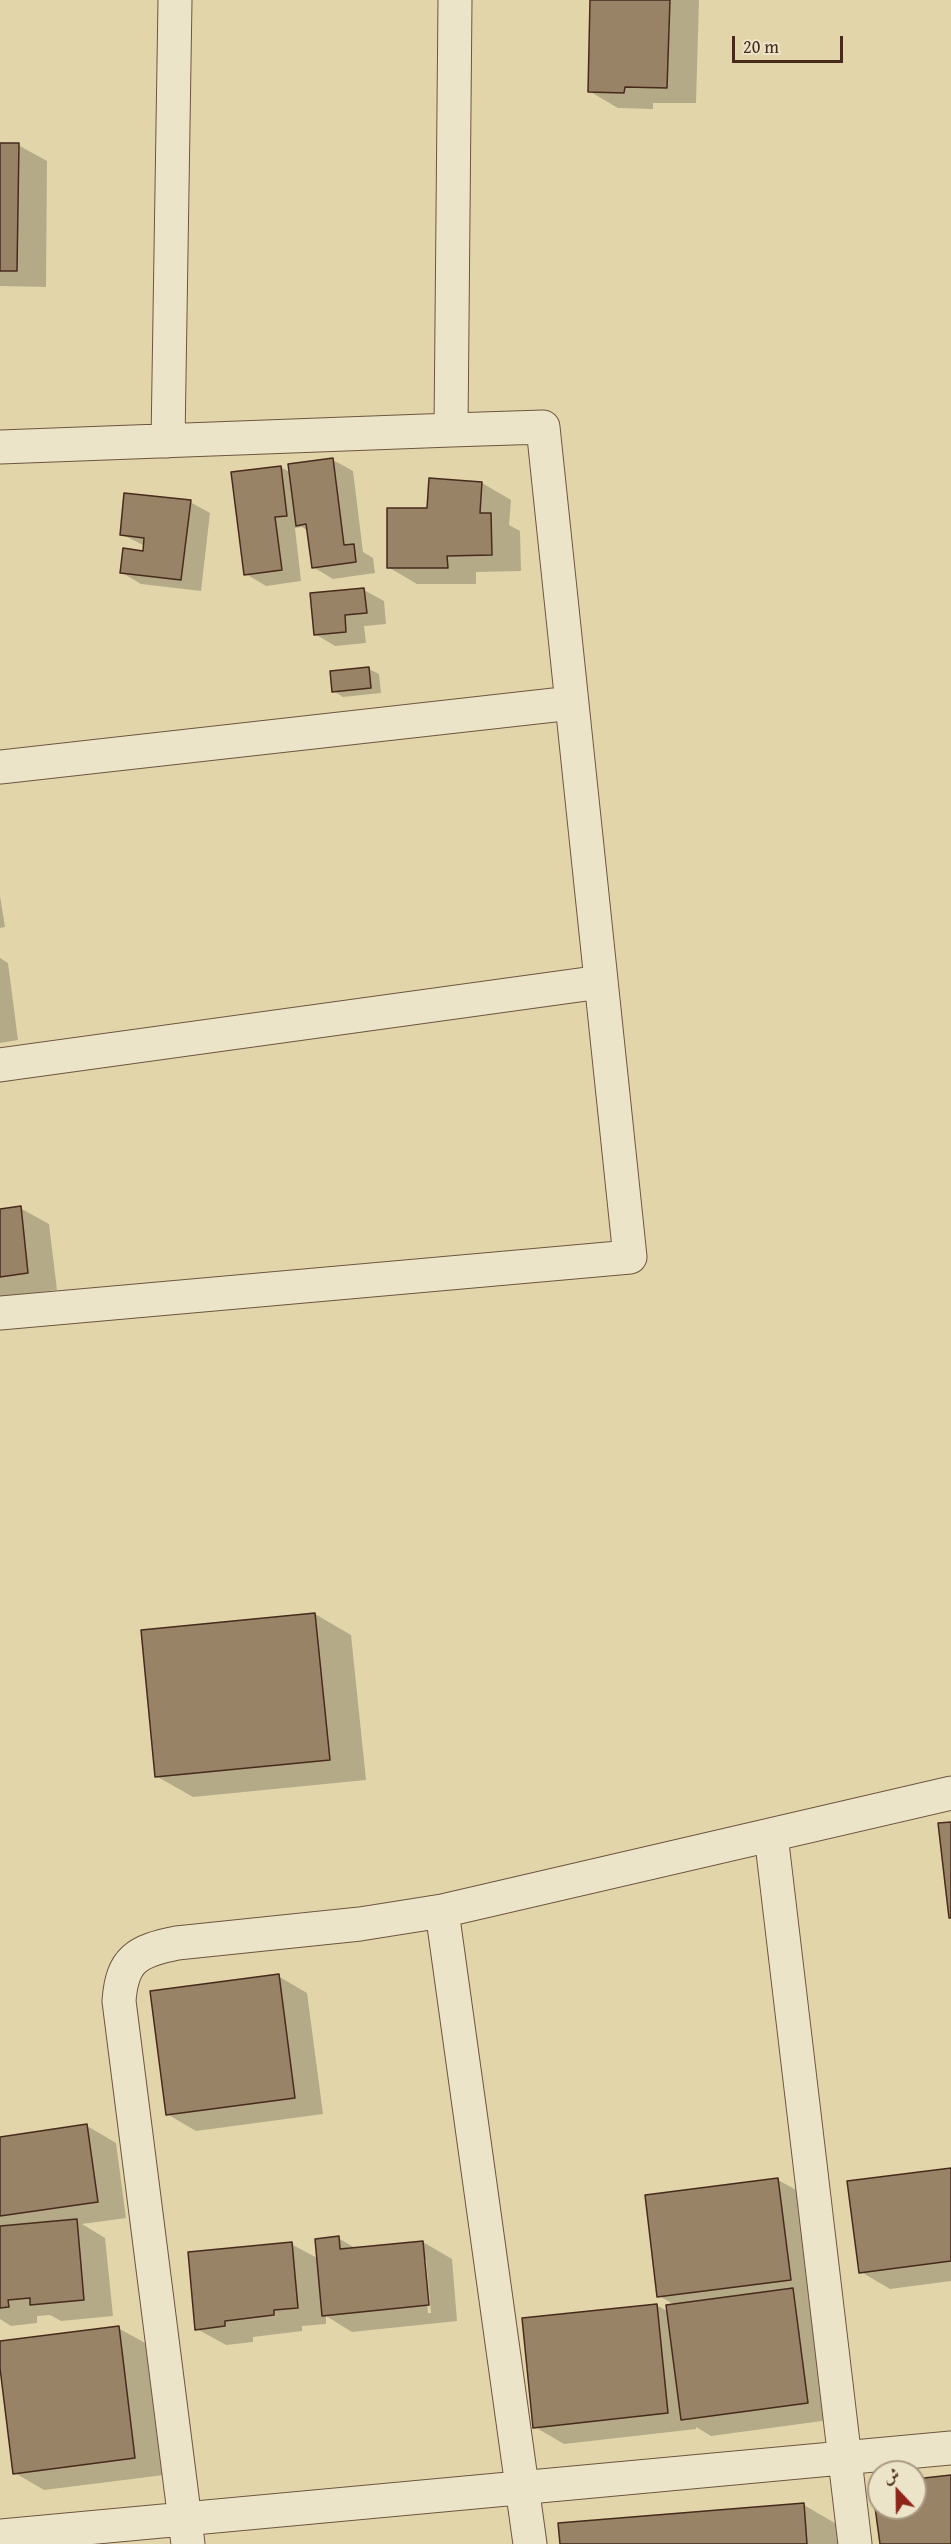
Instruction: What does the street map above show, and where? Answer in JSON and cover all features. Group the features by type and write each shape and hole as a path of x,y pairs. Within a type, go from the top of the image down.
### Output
{"street":[{"path":"168,441 175,0"},
{"path":"451,430 454,0"},
{"path":"0,447 543,427 630,1257 0,1313"},
{"path":"0,767 572,703"},
{"path":"0,1065 601,982"},
{"path":"187,2531 119,2001 122,1974 129,1964 141,1954 157,1947 177,1943 360,1924 442,1911 951,1793"},
{"path":"771,1835 855,2544"},
{"path":"442,1911 524,2487 530,2544"},
{"path":"0,2536 187,2531 524,2487 951,2448"}],"building":[{"path":"590,0 670,0 667,88 625,87 624,93 588,92"},
{"path":"0,143 19,143 17,271 0,271"},
{"path":"333,458 344,545 354,544 356,562 312,568 306,524 296,526 288,464"},
{"path":"281,466 287,516 275,517 282,570 244,575 231,472"},
{"path":"429,478 482,482 480,513 491,513 492,555 447,556 448,568 387,568 387,508 427,508"},
{"path":"124,493 191,500 181,580 120,573 123,548 143,551 144,538 120,535"},
{"path":"364,588 367,613 345,615 346,632 314,635 310,593"},
{"path":"369,667 371,688 332,692 330,671"},
{"path":"21,1206 28,1273 0,1277 0,1209"},
{"path":"315,1613 330,1760 155,1777 141,1630"},
{"path":"951,1822 951,1918 949,1918 938,1823"},
{"path":"279,1974 295,2098 166,2115 150,1991"},
{"path":"87,2124 98,2202 0,2216 0,2137"},
{"path":"951,2168 951,2261 859,2273 847,2181"},
{"path":"778,2178 791,2280 657,2297 645,2195"},
{"path":"77,2219 84,2300 30,2305 30,2298 8,2300 9,2307 0,2308 0,2226"},
{"path":"339,2236 340,2249 423,2241 429,2305 322,2316 315,2239"},
{"path":"292,2242 298,2308 274,2310 274,2315 225,2321 225,2326 195,2330 188,2252"},
{"path":"793,2288 808,2403 681,2420 666,2305"},
{"path":"657,2304 668,2413 533,2428 522,2318"},
{"path":"119,2326 135,2458 13,2474 0,2368 0,2341"},
{"path":"951,2475 951,2544 880,2544 877,2520 927,2520 927,2478"},
{"path":"804,2503 807,2544 560,2544 558,2523"}]}
